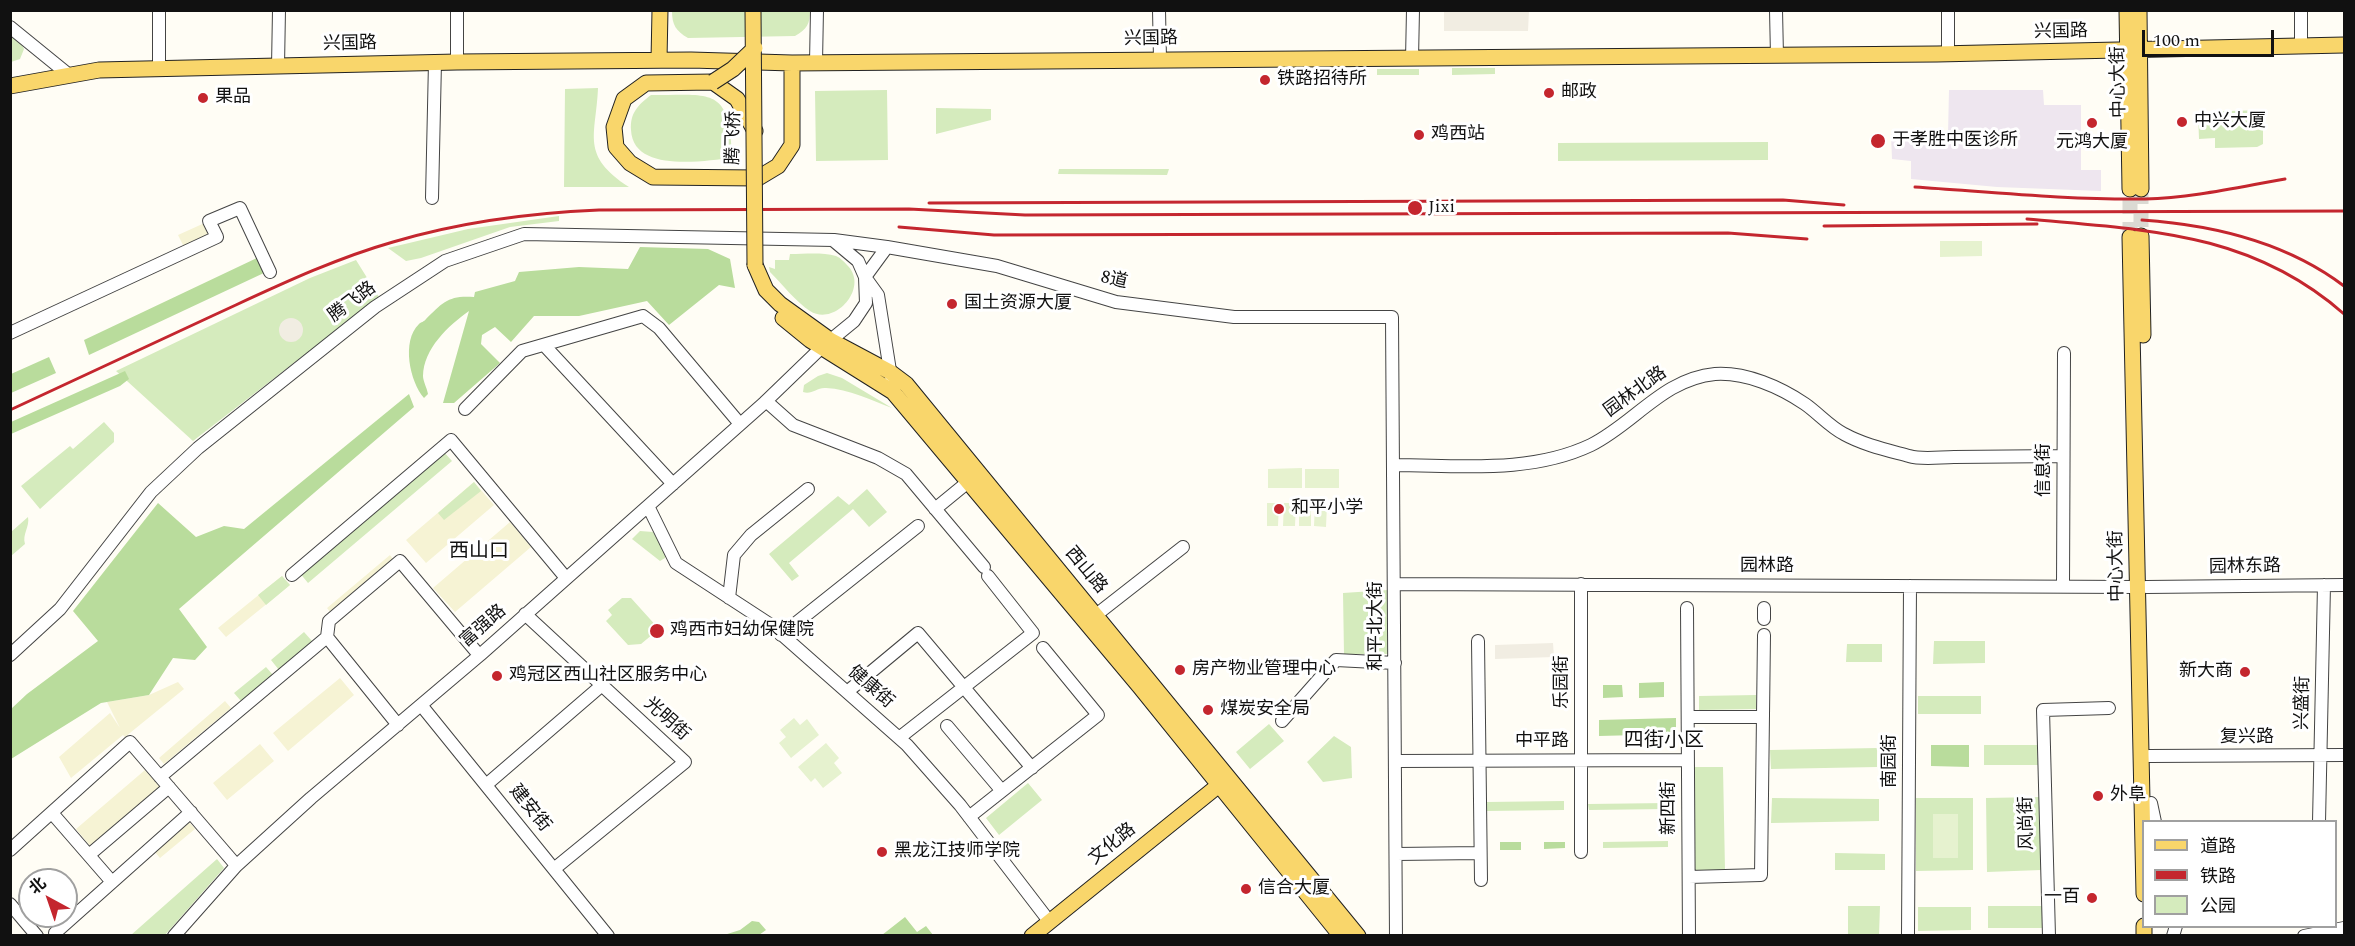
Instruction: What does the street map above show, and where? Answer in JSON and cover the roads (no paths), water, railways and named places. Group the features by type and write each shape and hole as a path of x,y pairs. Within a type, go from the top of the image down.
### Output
{"main road":[{"path":"659,60 660,10"},
{"name":"腾飞桥","path":"745,10 755,131 750,265"},
{"name":"腾飞桥","path":"750,265 747,116 753,10"},
{"name":"中心大街","path":"2127,10 2133,51 2136,189"},
{"name":"中心大街","path":"2133,51 2139,10"},
{"name":"兴国路","path":"10,86 99,70 435,62 691,60 792,63 1778,56 2133,51 2344,45"},
{"path":"713,82 750,53"},
{"path":"755,131 737,99 713,82 646,83 624,99 614,127 616,147 630,163 653,177 758,178 778,166 792,146 792,63"},
{"name":"中心大街","path":"2136,236 2144,820"},
{"name":"西山路","path":"750,265 756,289 767,304 893,392 1140,687 1358,936"},
{"name":"西山路","path":"826,344 890,372 906,384 1096,615 1341,936"},
{"name":"中心大街","path":"2142,587 2151,803"},
{"name":"文化路","path":"1043,931 1228,788"}],"street":[{"path":"159,10 159,69"},
{"path":"278,66 279,10"},
{"path":"457,10 457,62"},
{"path":"816,62 817,10"},
{"path":"1159,10 1160,59"},
{"path":"1413,10 1416,58"},
{"path":"1416,58 1421,10"},
{"path":"1776,10 1778,56"},
{"path":"1948,10 1948,54"},
{"path":"2301,10 2301,45"},
{"path":"10,27 69,75"},
{"path":"432,198 435,62"},
{"path":"10,333 217,237 209,221 240,208 270,272"},
{"name":"腾飞路","path":"10,656 60,609 150,492 198,448 375,307 445,261 524,234 834,240"},
{"path":"834,240 858,261 865,277 878,295 893,392"},
{"name":"8道","path":"834,240 997,266 1116,302 1234,317 1392,317"},
{"path":"865,277 887,247"},
{"name":"富强路","path":"174,936 236,865 311,798 480,655 854,321 866,303 865,277"},
{"path":"465,409 522,351 643,316 659,328 740,424"},
{"name":"和平北大街","path":"1392,317 1396,936"},
{"path":"544,345 673,484"},
{"name":"信息街","path":"2063,586 2064,353"},
{"name":"园林北路","path":"1394,465 1503,465 1531,463 1564,455 1590,445 1615,431 1661,394 1682,382 1716,374 1745,376 1778,388 1804,403 1842,433 1913,458 2063,456"},
{"path":"766,401 793,425 878,458 906,474 986,571 1033,633 899,738"},
{"path":"292,575 452,440 566,578"},
{"path":"935,509 968,482"},
{"path":"729,597 734,555 751,536 808,489"},
{"name":"健康街","path":"648,506 676,563 782,635 899,738 969,817 1043,931"},
{"path":"782,635 918,526"},
{"path":"1096,615 1183,548"},
{"path":"89,855 164,782 327,637 329,621 400,561 480,655"},
{"name":"园林路","path":"1395,584 2142,587"},
{"name":"乐园街","path":"1581,584 1581,852"},
{"name":"兴盛街","path":"2319,820 2324,585"},
{"name":"园林东路","path":"2142,587 2344,585"},
{"name":"南园街","path":"1908,936 1910,586"},
{"name":"新四街","path":"1687,608 1689,936"},
{"name":"光明街","path":"525,614 685,762 554,869"},
{"path":"847,692 918,633 1032,768"},
{"path":"1689,877 1761,875 1764,635"},
{"path":"327,637 398,725"},
{"path":"1478,641 1481,880"},
{"path":"969,817 1098,715 1043,648"},
{"path":"1282,721 1336,660 1395,663"},
{"path":"486,786 601,686"},
{"name":"建安街","path":"421,705 608,936"},
{"name":"风尚街","path":"2049,936 2043,710 2109,708"},
{"path":"1688,717 1763,717"},
{"path":"947,726 1002,791"},
{"path":"10,850 130,742 236,865"},
{"name":"复兴路","path":"2149,756 2344,755"},
{"name":"中平路","path":"1395,761 1688,760"},
{"path":"2151,803 2155,820"},
{"path":"52,813 112,882"},
{"path":"55,933 191,813"},
{"path":"1396,854 1480,853"},
{"path":"10,904 37,936"},
{"path":"2304,936 2344,928"}],"tunnel":[{"path":"2130,189 2130,237"},
{"path":"2141,189 2141,236"}],"railway":[{"path":"1915,187 2058,197 2145,199 2198,194 2285,179"},
{"path":"929,203 1783,200 1844,205"},
{"path":"10,410 279,285 346,257 443,229 546,213 599,210 909,209 1025,215 2344,211"},
{"path":"2027,219 2154,232 2233,250 2271,266 2308,287 2344,314"},
{"path":"2142,220 2196,226 2249,238 2298,258 2344,286"},
{"path":"1824,226 2037,224"},
{"path":"899,227 994,235 1728,233 1807,239"}],"place":[{"name":"铁路招待所","path":"1265,80"},
{"name":"邮政","path":"1549,93"},
{"name":"果品","path":"203,98"},
{"name":"中兴大厦","path":"2182,122"},
{"name":"元鸿大厦","path":"2092,123"},
{"name":"鸡西站","path":"1419,135"},
{"name":"于孝胜中医诊所","path":"1878,141"},
{"name":"Jixi","path":"1415,208"},
{"name":"国土资源大厦","path":"952,304"},
{"name":"和平小学","path":"1279,509"},
{"name":"鸡西市妇幼保健院","path":"657,631"},
{"name":"房产物业管理中心","path":"1180,670"},
{"name":"新大商","path":"2245,672"},
{"name":"鸡冠区西山社区服务中心","path":"497,676"},
{"name":"煤炭安全局","path":"1208,710"},
{"name":"外阜","path":"2098,796"},
{"name":"黑龙江技师学院","path":"882,852"},
{"name":"信合大厦","path":"1246,889"},
{"name":"一百","path":"2092,898"}],"district":[{"name":"西山口","path":"479,553"},
{"name":"四街小区","path":"1664,742"}]}
